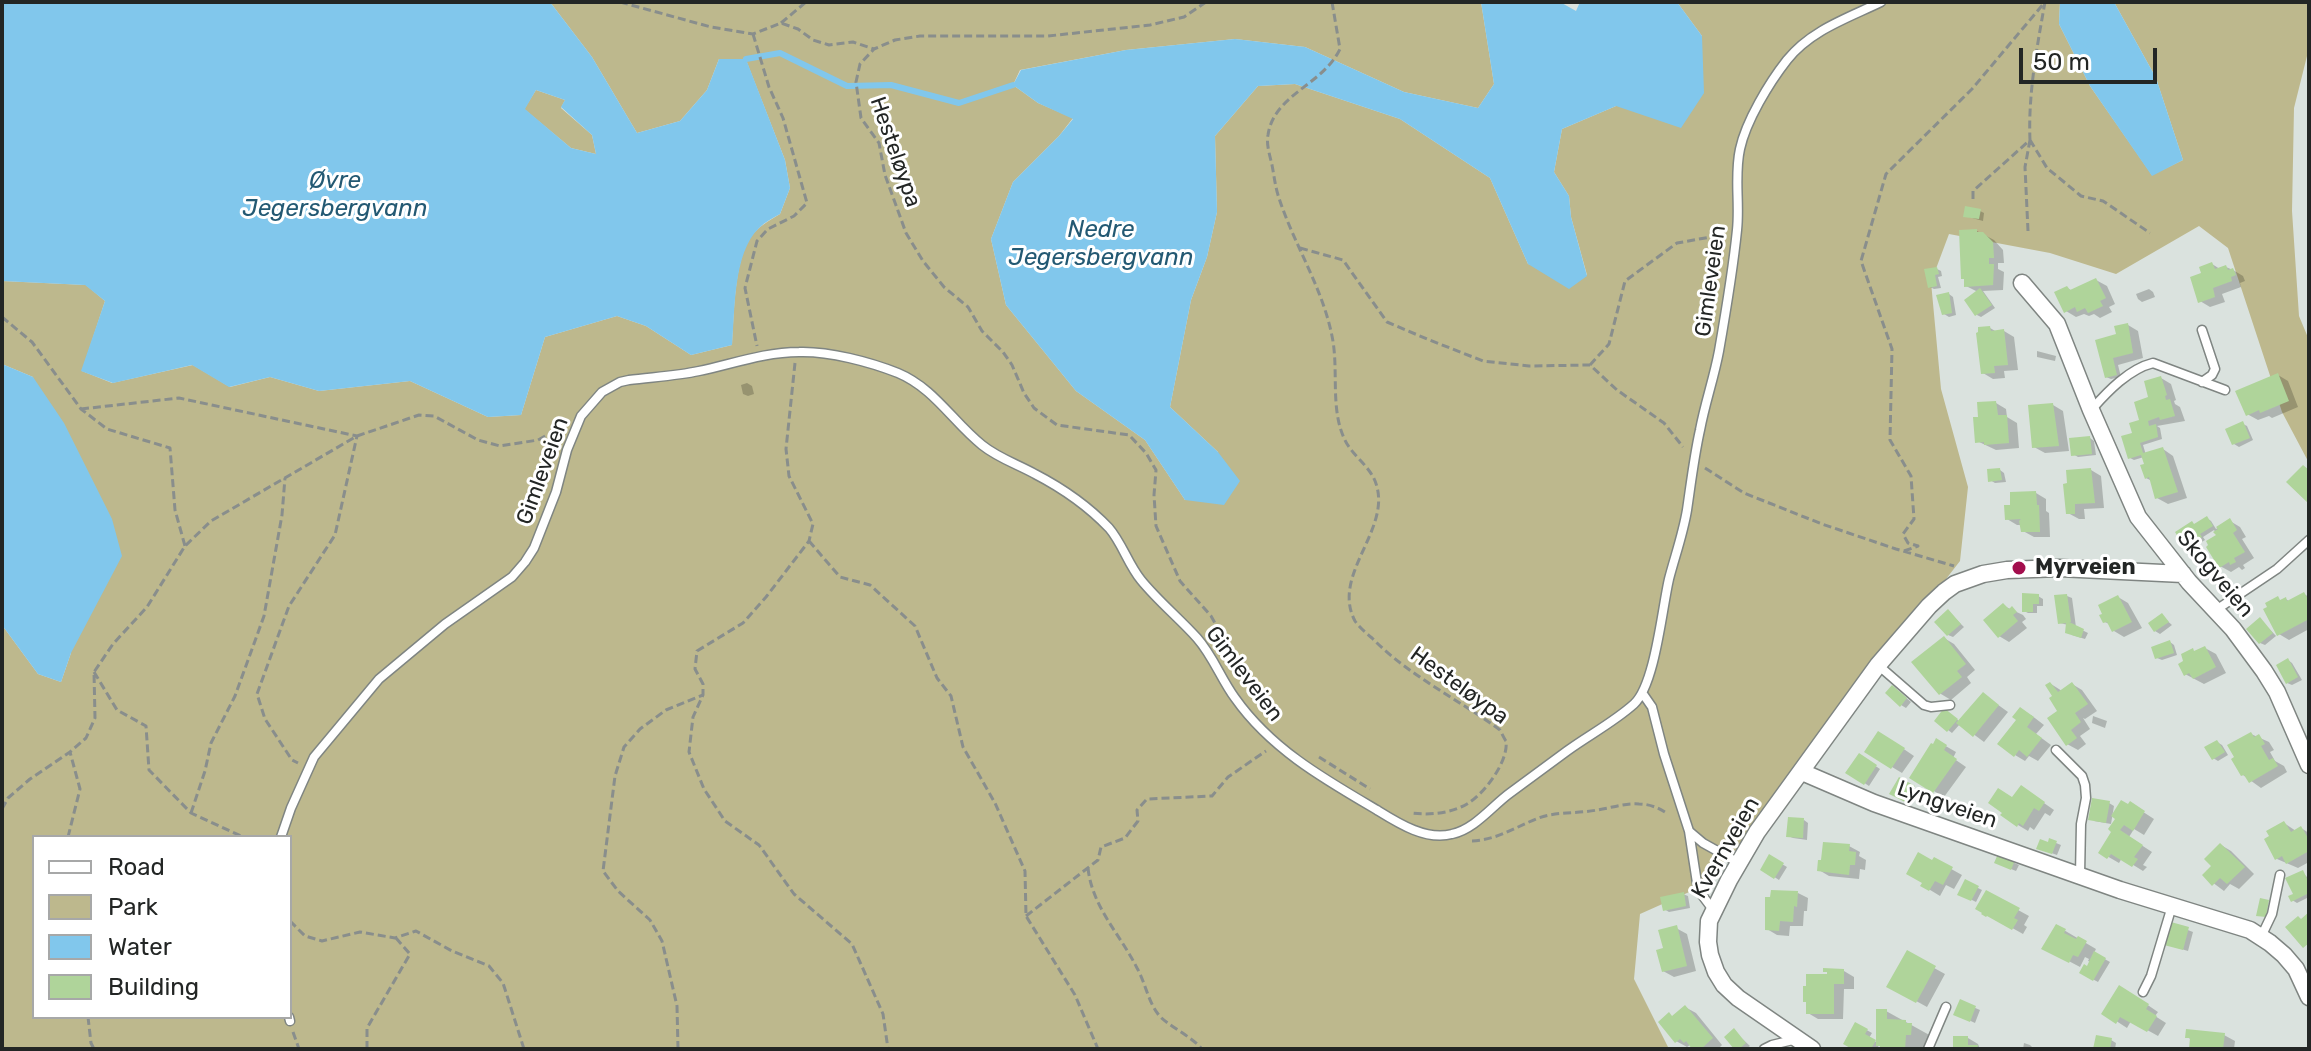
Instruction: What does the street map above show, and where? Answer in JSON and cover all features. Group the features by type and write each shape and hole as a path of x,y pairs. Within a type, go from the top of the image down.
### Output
{"street":[{"name":"Skogveien","path":"2022,283 2057,324 2138,517 2248,650 2277,692 2309,765"},
{"path":"1802,772 1878,665 1929,606 1955,584 2007,570 2059,568 2183,574"},
{"name":"Kvernveien","path":"1802,772 1757,832 1739,863 1709,921 1708,942 1716,972 1724,985 1805,1044"},
{"name":"Lyngveien","path":"1802,772 1874,803 2080,876 2250,930 2284,955 2296,969 2309,997"}],"lane":[{"name":"Gimleveien","path":"1643,694 1657,648 1687,508 1693,460 1719,350 1737,233 1739,212 1736,194 1740,150 1747,129 1787,61 1810,38 1881,2"},
{"path":"2202,330 2215,369 2202,382"},
{"name":"Gimleveien","path":"282,835 314,757 338,726 388,670 445,624 512,577 525,562 534,548 556,492 567,450 581,416 602,392 620,382 695,372 796,352 831,354 896,372 910,379 934,397 982,446 1035,473 1086,507 1113,533 1132,569 1146,587 1198,639 1211,656 1231,694 1275,744 1401,825 1421,832 1450,836"},
{"path":"2091,410 2141,366 2153,363 2225,390"},
{"path":"2216,610 2277,569 2309,540"},
{"path":"1878,665 1924,705 1950,705"},
{"path":"1450,836 1478,820 1511,792 1634,704 1643,694 1652,707 1689,831 1697,883 1714,911"},
{"path":"2056,750 2082,776 2085,785 2080,876"},
{"path":"1689,831 1703,843 1739,863"},
{"path":"2261,937 2272,914 2280,875"},
{"path":"2143,992 2151,976 2172,906"},
{"path":"1928,1049 1946,1007"},
{"path":"1764,1049 1772,1045 1805,1044"}],"path":[{"path":"620,2 711,27 753,34 781,23 806,2"},
{"path":"781,23 829,45 853,42 874,49 895,40 920,36 1048,36 1150,25 1184,17 1206,2"},
{"name":"Hesteløypa","path":"1332,2 1340,49 1328,67 1303,90 1281,104 1267,138 1277,194 1326,309 1333,338 1342,436 1373,473 1378,491 1378,509 1353,577 1350,606 1356,623 1384,651 1500,730 1506,741 1503,760 1482,793 1463,807 1432,815 1408,812"},
{"path":"2028,231 2025,167 2045,2"},
{"path":"1904,551 1918,546 1908,543 1903,534 1914,519 1911,476 1890,440 1892,349 1861,261 1886,174 1972,89 2045,2"},
{"path":"753,34 769,87 783,118 807,203 794,216 768,229 757,241 745,288 760,357"},
{"name":"Hesteløypa","path":"874,49 860,64 856,82 861,118 879,143 885,175 906,233 944,287 968,307 982,331 1003,352 1034,408 1057,425 1129,435 1146,453 1156,470 1156,526 1180,581 1211,616 1269,717"},
{"path":"1973,199 1973,191 2030,140"},
{"path":"2030,140 2047,168 2081,196 2103,201 2150,233"},
{"path":"1590,365 1609,344 1625,281 1677,243 1737,233"},
{"path":"1300,248 1343,260 1387,322 1427,339 1483,361 1529,366 1590,365 1617,390 1664,423 1693,460 1744,493 1822,524 1983,574"},
{"path":"2,317 32,342 81,409 107,429 170,448 175,510 185,546"},
{"path":"796,352 786,449 789,476 813,524 809,541 743,623 697,651 695,669 703,684 703,695 693,717 689,752 704,789 725,821 759,845 794,894 852,944 883,1014 888,1049"},
{"path":"81,409 179,398 357,436"},
{"path":"2,809 8,798 30,779 86,738 95,718 94,672 113,644 147,607 185,546 211,521 357,436 419,415 434,416 478,440 500,446 538,440 581,416"},
{"path":"308,769 292,760 265,719 257,694 289,606 335,535 357,436"},
{"path":"191,813 211,743 235,696 264,616 282,515 285,478"},
{"path":"809,541 840,577 870,585 915,626 937,678 951,696 963,747 995,803 1025,871 1026,916 1075,995 1098,1049"},
{"path":"94,672 117,710 146,726 149,770 191,813 239,835"},
{"path":"678,1049 677,1006 662,941 650,920 618,891 603,871 615,776 624,747 640,729 666,710 703,695"},
{"path":"1026,916 1098,860 1101,847 1125,838 1138,821 1137,810 1147,799 1212,796 1228,777 1275,744"},
{"path":"68,835 80,789 70,752"},
{"path":"1311,752 1371,789"},
{"path":"1450,836 1468,842 1488,841 1537,818 1553,814 1640,804 1667,812 1677,824 1689,831"},
{"path":"1088,867 1089,883 1102,913 1137,967 1158,1016 1193,1038 1202,1049"},
{"path":"292,923 305,936 322,941 360,932 395,938 416,931 452,951 489,966 503,983 524,1049"},
{"path":"367,1049 367,1028 410,954 395,938"},
{"path":"88,1019 94,1049"},
{"path":"289,1019 299,1049"}],"green space":[{"path":"550,2 1481,2 1494,84 1478,108 1404,92 1305,47 1235,39 1126,50 1020,70 1013,85 1038,103 1073,118 1013,182 991,239 1006,305 1076,391 1145,440 1185,500 1218,452 1170,407 1191,300 1207,257 1217,212 1215,136 1258,86 1295,84 1400,119 1490,178 1528,264 1587,275 1571,217 1569,196 1554,172 1562,129 1616,106 1702,36 1677,2 2060,2 2059,24 2090,86 2152,175 2183,160 2156,78 2114,2 2309,2 2309,48 2294,108 2292,211 2299,316 2309,340 2309,463 2282,412 2228,248 2199,226 2116,274 2050,253 1949,234 1931,282 1941,389 1968,487 1960,561 1769,817 1696,889 1640,914 1634,979 1669,1049 2,1049 2,625 38,674 61,682 71,653 33,377 2,364 2,281 86,285 105,301 82,371 112,383 193,365 230,387 270,377 319,391 410,381 488,417 521,415 545,337 617,316 646,326 691,355 732,345 736,290 745,248 757,230 780,214 790,188 785,160 746,60 719,59 707,90 680,121 637,133 592,57"},
{"path":"536,90 565,100 561,108 592,135 596,154 571,148 524,109"}],"water":[{"name":"Øvre Jegersbergvann","path":"2,2 550,2 592,57 637,133 680,121 707,90 719,59 746,59 785,160 790,188 780,214 759,228 744,252 737,283 732,345 691,355 646,326 617,316 545,337 521,415 488,417 410,381 319,391 270,377 229,387 192,365 113,383 81,371 105,301 85,285 2,281","holes":["536,90 565,100 561,107 592,135 596,154 571,148 525,109"]},
{"name":"Nedre Jegersbergvann","path":"1481,2 1560,2 1576,11 1580,2 1677,2 1702,36 1704,93 1681,128 1616,106 1562,129 1554,172 1569,196 1571,217 1587,276 1569,289 1528,264 1490,178 1400,119 1295,84 1258,86 1215,136 1217,212 1207,257 1191,300 1170,407 1218,452 1240,481 1224,505 1185,500 1145,440 1076,391 1006,305 991,239 1013,182 1073,119 1038,103 1013,85 1021,70 1126,50 1235,39 1305,47 1404,92 1478,108 1494,84"},
{"path":"2060,2 2114,2 2156,78 2183,160 2152,176 2090,86 2059,24"},
{"path":"2,364 33,377 64,423 112,519 122,556 71,653 61,682 38,674 2,625"}],"building":[{"path":"1965,206 1981,209 1979,219 1963,217"},
{"path":"1977,229 1993,242 1994,258 1989,258 1989,264 1994,264 1993,285 1964,287 1959,230"},
{"path":"2212,262 2215,269 2226,265 2228,270 2233,268 2236,275 2231,277 2232,281 2213,288 2215,297 2198,303 2190,277 2201,273 2199,267"},
{"path":"1937,267 1937,286 1928,288 1924,269"},
{"path":"2096,278 2106,298 2100,301 2103,306 2088,313 2085,308 2077,312 2075,307 2064,313 2054,292 2067,286 2070,290"},
{"path":"1980,288 1992,305 1975,316 1964,300"},
{"path":"1949,292 1952,313 1942,315 1936,295"},
{"path":"2128,323 2133,353 2113,358 2117,375 2105,378 2095,340 2116,334 2114,326"},
{"path":"1990,326 1991,331 2004,329 2008,365 1994,366 1995,373 1981,374 1976,333 1978,327"},
{"path":"2278,373 2289,401 2246,416 2235,391"},
{"path":"2161,376 2166,400 2170,399 2175,416 2148,421 2149,426 2156,424 2158,437 2140,443 2143,453 2163,447 2178,492 2155,499 2149,477 2145,479 2140,465 2144,464 2141,455 2128,459 2121,436 2132,433 2129,423 2139,420 2134,402 2148,397 2144,381"},
{"path":"1996,401 1998,415 2007,415 2009,443 1975,443 1973,417 1978,417 1977,402"},
{"path":"2053,403 2059,446 2032,448 2028,405"},
{"path":"2243,421 2250,438 2232,445 2225,429"},
{"path":"2090,436 2092,454 2071,456 2069,438"},
{"path":"2303,465 2309,470 2309,504 2286,482"},
{"path":"2000,468 2002,480 1988,482 1987,469"},
{"path":"2091,468 2095,503 2075,504 2075,514 2066,514 2063,484 2067,483 2066,470"},
{"path":"2036,491 2040,532 2021,532 2021,519 2005,520 2004,505 2010,505 2010,492"},
{"path":"2207,516 2213,526 2185,548 2175,532"},
{"path":"2230,518 2237,530 2233,533 2245,552 2234,558 2236,562 2219,568 2206,547 2206,541 2216,535 2213,532 2218,529 2216,527"},
{"path":"2304,592 2309,601 2309,619 2277,636 2263,609 2267,607 2265,603 2278,596 2280,600 2286,597 2287,601"},
{"path":"2022,593 2039,594 2039,604 2033,604 2033,612 2022,612"},
{"path":"2067,594 2069,622 2084,629 2081,638 2065,633 2066,623 2058,624 2054,595"},
{"path":"2118,595 2132,622 2112,632 2107,622 2103,623 2098,605"},
{"path":"2003,603 2017,612 2013,615 2018,621 1998,638 1983,620"},
{"path":"1948,609 1961,624 1947,636 1934,622"},
{"path":"2162,613 2169,622 2154,632 2148,623"},
{"path":"2260,617 2273,633 2259,644 2246,629"},
{"path":"1944,636 1966,664 1957,671 1962,677 1939,695 1911,662"},
{"path":"2170,640 2174,653 2155,659 2151,647"},
{"path":"2205,646 2216,667 2193,679 2189,673 2184,676 2178,664 2183,661 2181,654"},
{"path":"2288,658 2298,677 2286,684 2276,665"},
{"path":"2050,682 2058,692 2072,682 2088,704 2075,713 2081,722 2071,730 2077,738 2066,746 2047,718 2057,711 2045,685"},
{"path":"1892,685 1907,698 1900,707 1885,693"},
{"path":"1983,692 1999,705 1973,737 1956,723"},
{"path":"2020,707 2034,717 2027,727 2042,738 2027,757 2019,750 2014,757 1997,744 2016,720 2012,717"},
{"path":"1944,708 1958,719 1947,732 1934,721"},
{"path":"1878,731 1905,748 1891,769 1864,752"},
{"path":"2251,732 2254,737 2259,734 2265,744 2261,746 2269,760 2273,758 2278,766 2249,783 2231,759 2234,757 2227,745"},
{"path":"1936,738 1947,745 1944,750 1957,759 1933,793 1909,778"},
{"path":"2217,740 2225,752 2212,760 2204,747"},
{"path":"1859,753 1877,765 1864,785 1845,773"},
{"path":"1899,777 1915,786 1905,802 1889,794"},
{"path":"2021,785 2045,802 2039,811 2034,808 2023,826 2019,823 2017,827 1988,803 1998,788 2012,797"},
{"path":"2092,798 2110,801 2106,823 2088,820"},
{"path":"2121,800 2128,804 2130,801 2145,811 2133,831 2124,825 2120,830 2143,845 2134,857 2138,859 2132,867 2111,854 2107,859 2098,853 2111,832 2108,829 2115,819 2111,816"},
{"path":"1788,817 1804,818 1803,838 1786,837"},
{"path":"2284,821 2291,832 2301,826 2309,840 2309,851 2286,864 2282,856 2275,860 2264,839 2269,836 2266,831"},
{"path":"2049,838 2057,841 2052,854 2036,849 2040,839 2048,842"},
{"path":"1823,842 1850,844 1849,851 1856,852 1855,865 1850,865 1849,875 1817,871"},
{"path":"2220,843 2245,867 2227,884 2220,878 2212,886 2202,875 2211,866 2204,859"},
{"path":"1918,852 1953,867 1943,885 1935,881 1929,891 1906,874"},
{"path":"1769,854 1784,863 1774,879 1760,870"},
{"path":"1998,854 2015,860 2011,870 1994,863"},
{"path":"2303,870 2309,883 2309,893 2291,902 2288,896 2293,894 2285,878"},
{"path":"1965,879 1979,886 1971,901 1957,895"},
{"path":"1771,890 1798,891 1793,922 1780,921 1779,931 1765,930 1765,897 1770,897"},
{"path":"1986,890 2020,908 2012,930 1975,909"},
{"path":"1684,892 1686,906 1663,911 1660,897"},
{"path":"2260,898 2269,900 2266,917 2256,916"},
{"path":"2309,912 2309,943 2303,948 2285,927 2298,916 2301,919"},
{"path":"2171,922 2189,927 2183,950 2164,945"},
{"path":"2056,924 2066,929 2064,933 2087,941 2078,957 2073,955 2069,963 2041,949"},
{"path":"1677,925 1687,966 1662,972 1656,950 1663,948 1658,930"},
{"path":"1907,950 1936,966 1916,1003 1886,987"},
{"path":"2094,951 2106,958 2093,981 2079,973 2084,964 2087,966"},
{"path":"1823,968 1844,969 1844,984 1834,984 1834,1014 1806,1014 1803,986 1806,986 1806,974 1827,974"},
{"path":"2119,985 2149,1004 2146,1009 2157,1016 2147,1032 2120,1017 2116,1024 2101,1014"},
{"path":"1960,999 1976,1006 1970,1022 1953,1015"},
{"path":"1685,1005 1713,1038 1701,1049 1692,1049 1680,1039 1675,1043 1658,1022 1669,1012 1672,1016"},
{"path":"1876,1009 1887,1009 1887,1019 1912,1023 1911,1035 1906,1035 1905,1049 1880,1049 1876,1046"},
{"path":"1855,1022 1868,1029 1865,1034 1876,1040 1871,1049 1852,1049 1843,1044"},
{"path":"1734,1028 1746,1043 1739,1049 1734,1049 1724,1037"},
{"path":"2186,1029 2225,1033 2223,1049 2189,1049 2190,1038 2185,1038"},
{"path":"2096,1035 2112,1038 2110,1049 2093,1049"},
{"path":"1953,1036 1968,1036 1968,1045 1978,1045 1977,1049 1953,1049"}],"waterway":[{"path":"746,59 780,53 847,86 891,85 959,103 1013,85"}],"place":[{"name":"Myrveien","path":"2019,568"}]}
